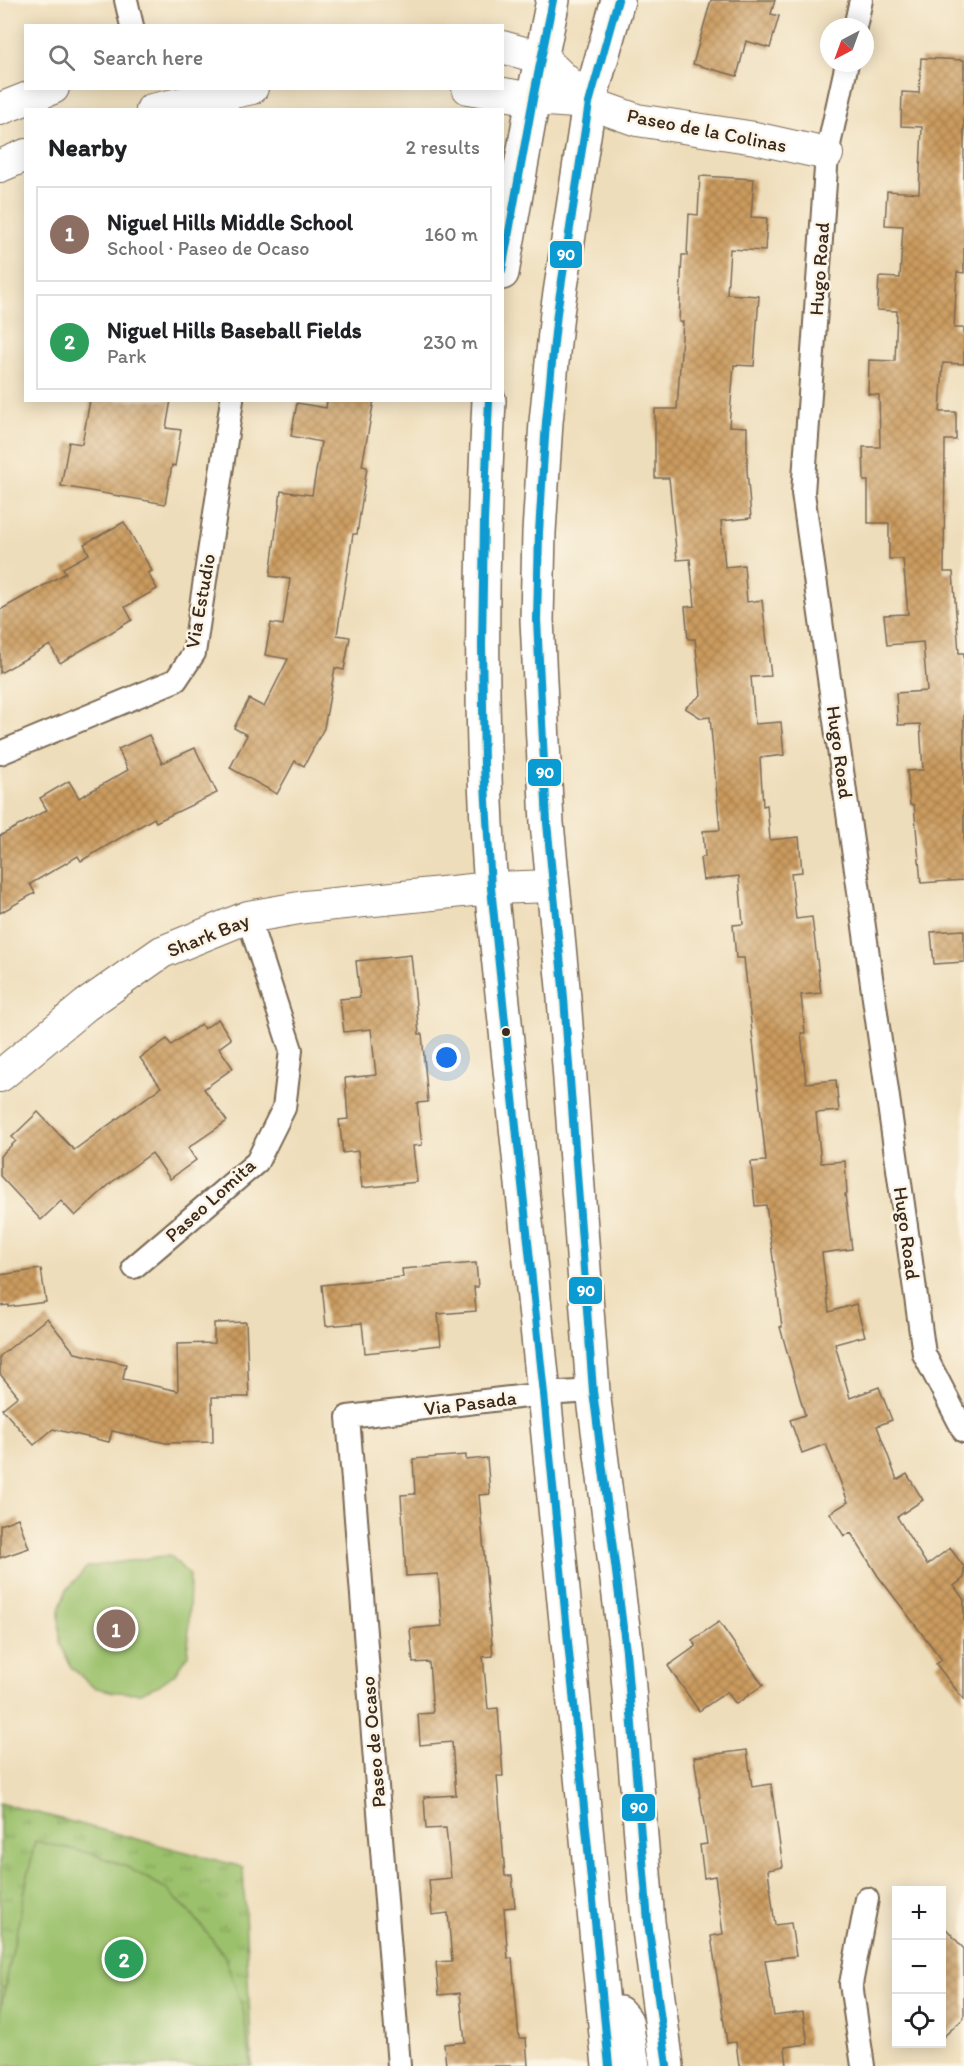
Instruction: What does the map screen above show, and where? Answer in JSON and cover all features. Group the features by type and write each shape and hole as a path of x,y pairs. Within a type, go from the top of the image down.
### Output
{"main road":[{"path":"504,262 553,0"},
{"path":"618,0 589,103 557,313 546,422 539,532 537,620 547,823 564,998 593,1391 626,1651 648,1922 667,2066"},
{"path":"489,402 482,610 486,819 609,2066"},
{"path":"602,2004 615,2009 626,2021 633,2066"}],"street":[{"path":"126,0 132,24"},
{"path":"857,18 861,0"},
{"path":"504,48 542,57"},
{"name":"Paseo de la Colinas","path":"542,57 589,103"},
{"name":"Hugo Road","path":"845,72 827,154 803,493 924,1354 964,1431"},
{"path":"0,109 48,90"},
{"path":"147,90 151,108"},
{"path":"161,108 243,90"},
{"name":"Paseo de la Colinas","path":"480,90 533,99 589,103 637,120 755,138 827,154"},
{"path":"0,166 24,156"},
{"name":"Via Estudio","path":"0,753 176,680 194,653 232,402"},
{"name":"Shark Bay","path":"0,1076 86,1005 162,952 248,916 305,907 491,888 553,886"},
{"name":"Paseo Lomita","path":"134,1267 257,1162 284,1108 291,1050 248,916"},
{"name":"Via Pasada","path":"348,1417 544,1394 593,1391"},
{"name":"Paseo de Ocaso","path":"348,1417 399,2066"},
{"path":"862,2066 851,1984 867,1899"}],"green space":[{"path":"170,1555 190,1576 188,1655 176,1673 159,1685 140,1693 114,1692 93,1687 71,1667 60,1643 59,1610 66,1591 87,1567"},
{"path":"0,1803 243,1867 252,2066 0,2066"},
{"path":"35,1841 93,1854 127,1867 165,1888 193,1915 224,1955 243,2009 251,2066 0,2066 0,2012"}],"building":[{"path":"711,0 775,0 771,14 779,16 770,48 746,41 737,76 693,64"},
{"path":"921,58 964,60 964,273 957,272 954,328 964,328 964,364 943,363 940,412 956,412 956,440 945,440 944,572 953,572 959,653 964,653 964,880 921,883 914,805 910,805 907,771 923,770 920,724 898,725 896,693 927,691 923,642 887,645 884,615 908,614 903,559 889,559 889,523 868,523 868,481 864,481 863,447 880,447 879,395 868,394 869,360 895,361 897,311 877,310 879,277 900,278 903,226 885,225 887,191 919,193 922,127 901,126 902,92 919,93"},
{"path":"700,176 754,179 751,217 767,218 765,251 730,249 727,294 759,296 754,366 734,365 729,426 747,427 747,470 751,518 721,521 725,567 744,565 747,602 762,600 771,676 751,677 755,724 781,722 784,755 760,758 763,806 767,805 770,840 799,837 802,872 791,873 796,919 812,917 821,993 801,995 805,1033 801,1033 806,1083 836,1080 839,1111 816,1113 821,1163 845,1161 847,1194 845,1194 852,1249 822,1253 829,1312 856,1304 865,1336 835,1344 850,1398 879,1387 892,1420 877,1426 897,1480 907,1474 923,1500 897,1517 927,1565 950,1548 964,1567 964,1578 954,1586 964,1600 964,1700 936,1664 942,1660 878,1576 851,1533 844,1536 830,1513 848,1502 826,1444 802,1453 790,1420 805,1415 780,1327 782,1327 766,1205 755,1206 751,1162 766,1161 744,958 736,958 733,925 743,924 739,876 703,880 700,858 705,857 703,831 720,830 710,717 701,718 685,708 701,695 695,639 688,639 685,607 695,606 690,559 677,560 669,478 655,478 655,409 677,409 683,322 679,322 682,255 687,255 689,214 698,215"},
{"path":"90,402 171,402 166,428 181,430 165,504 61,486 69,442 82,444"},
{"path":"327,402 374,402 362,466 367,467 357,534 353,534 337,635 350,637 344,670 335,668 324,728 304,766 295,761 277,794 230,768 247,735 234,728 249,699 264,707 288,659 265,655 271,623 283,625 290,579 270,576 281,491 312,495 321,442 291,436 297,403 326,408"},
{"path":"124,522 152,571 148,573 157,589 125,607 132,620 60,663 50,645 0,673 0,610 66,573 63,568 89,554 84,544"},
{"path":"149,735 162,763 195,748 217,793 156,822 154,818 81,861 78,856 30,884 35,893 0,913 0,836 47,810 40,798 69,781 79,798 128,770 118,749"},
{"path":"964,930 964,962 934,964 931,932"},
{"path":"411,955 419,1034 422,1034 428,1102 417,1103 422,1145 413,1146 417,1182 362,1188 358,1151 343,1153 339,1120 348,1119 345,1078 376,1075 371,1029 344,1032 340,999 360,997 356,961"},
{"path":"218,1019 231,1039 219,1048 233,1068 204,1089 227,1121 188,1148 196,1160 170,1179 152,1153 112,1182 75,1216 61,1201 41,1220 0,1176 0,1156 16,1141 12,1137 38,1112 74,1150 161,1087 140,1058 167,1039 171,1045 201,1024 204,1029"},
{"path":"476,1263 478,1287 474,1287 476,1311 438,1314 441,1345 365,1353 362,1323 326,1326 322,1285 403,1277 402,1269"},
{"path":"41,1269 46,1302 0,1306 0,1275"},
{"path":"47,1318 75,1353 126,1364 123,1379 178,1391 177,1344 214,1343 214,1323 246,1322 249,1397 212,1397 213,1442 166,1443 112,1431 109,1442 53,1429 34,1445 2,1409 18,1396 0,1374 0,1356"},
{"path":"466,1455 466,1460 487,1458 490,1494 479,1495 493,1656 483,1657 488,1709 498,1708 503,1776 497,1776 505,1876 512,1876 515,1907 504,1908 508,1959 512,1958 519,2038 526,2038 528,2066 446,2066 444,2044 465,2042 460,1993 439,1995 436,1962 452,1961 448,1913 432,1915 429,1880 451,1878 446,1828 426,1829 424,1797 456,1795 452,1742 420,1745 418,1714 433,1713 429,1662 413,1663 410,1629 442,1626 438,1574 406,1576 401,1495 415,1494 413,1459"},
{"path":"18,1518 29,1548 0,1558 0,1525"},
{"path":"719,1622 763,1685 736,1704 727,1692 699,1711 668,1666 696,1646 692,1640"},
{"path":"747,1750 752,1787 771,1784 783,1867 768,1870 775,1925 791,1923 796,1956 765,1960 774,2016 803,2012 808,2044 785,2047 787,2066 739,2066 736,2042 727,2043 711,1936 723,1934 715,1876 704,1878 700,1845 707,1844 694,1757"},
{"path":"946,1929 964,1949 964,2018 946,2034"}],"transit line":[{"name":"90","path":"504,259 553,0"},
{"name":"90","path":"618,0 589,103 557,313 546,422 539,532 537,620 547,823 564,998 593,1391 626,1651 648,1922 667,2066"},
{"name":"90","path":"489,402 482,644 484,766 491,888 544,1394 609,2066"}],"place":[{"name":"Niguel Hills Middle School","path":"116,1629"},
{"name":"Niguel Hills Baseball Fields","path":"124,1959"}]}
